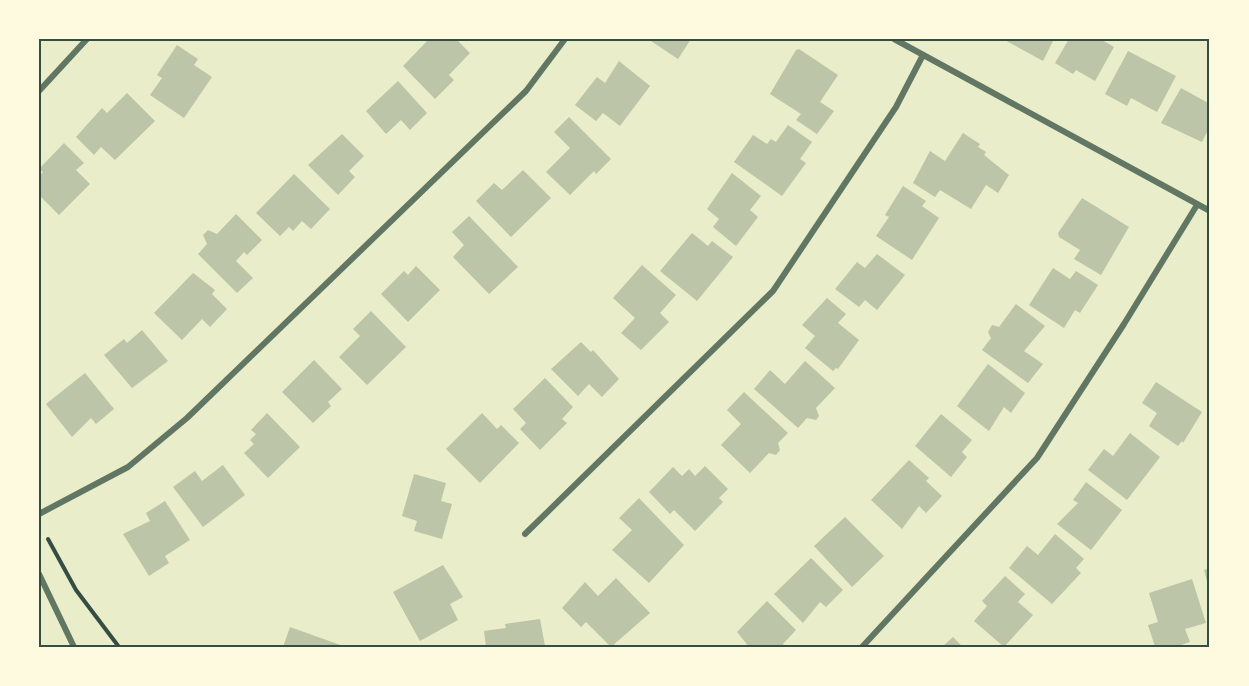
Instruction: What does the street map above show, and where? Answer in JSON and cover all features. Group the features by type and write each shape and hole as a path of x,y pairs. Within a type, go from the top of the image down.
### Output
{"street":[{"path":"39,91 87,39"},
{"path":"39,514 128,467 186,418 526,91 565,39"},
{"path":"894,39 1210,211"},
{"path":"525,534 773,291 896,106 923,55"},
{"path":"862,647 1037,458 1125,324 1197,205"},
{"path":"39,574 74,647"}],"path":[{"path":"48,539 76,590 118,647"}],"building":[{"path":"429,39 456,39 470,53 449,75 454,80 435,99 403,66"},
{"path":"648,39 691,39 678,59"},
{"path":"1003,39 1054,39 1043,61"},
{"path":"1069,39 1100,39 1114,47 1095,81 1076,70 1073,74 1055,63"},
{"path":"177,45 198,59 194,65 212,77 184,118 150,95 162,78 157,75"},
{"path":"799,49 838,75 820,102 834,111 817,134 796,120 801,114 770,94 796,50"},
{"path":"1128,51 1176,76 1157,112 1131,98 1127,106 1105,94"},
{"path":"619,61 650,86 620,126 603,113 596,121 575,105 597,77 605,83"},
{"path":"398,81 427,113 410,130 401,120 386,134 366,111"},
{"path":"1181,88 1210,104 1210,126 1202,142 1161,123"},
{"path":"127,93 155,121 115,160 101,147 94,155 76,137 102,108 107,113"},
{"path":"569,117 611,159 596,174 594,171 570,195 546,172 570,148 554,132"},
{"path":"788,125 812,142 800,159 806,163 782,196 734,162 753,135 767,144 771,139 776,142"},
{"path":"963,133 980,144 978,147 986,152 984,155 1009,175 998,193 986,185 971,209 940,190 935,197 913,183 930,151 945,161"},
{"path":"342,134 364,156 349,171 355,177 338,195 308,165"},
{"path":"64,143 84,163 76,170 90,184 59,215 39,195 39,177 43,172 39,169"},
{"path":"523,170 551,198 511,237 476,201 494,183 502,190"},
{"path":"732,173 761,196 750,210 758,217 736,246 713,227 719,219 707,209"},
{"path":"294,174 330,209 311,229 302,221 293,231 289,227 280,236 256,213"},
{"path":"903,186 926,201 922,206 939,218 912,260 876,236 889,217 885,215"},
{"path":"1082,198 1129,227 1101,275 1074,259 1080,250 1059,237 1058,233"},
{"path":"236,214 262,240 247,255 244,252 236,261 253,278 237,293 198,254 207,244 203,235 208,230 217,234"},
{"path":"469,216 518,267 489,294 453,257 464,245 452,232"},
{"path":"692,233 708,246 712,241 733,257 697,301 660,271"},
{"path":"877,254 905,275 877,310 865,300 859,307 835,289 857,262 865,268"},
{"path":"642,265 676,295 660,313 669,322 641,350 621,333 635,318 613,298"},
{"path":"416,266 440,290 408,322 381,294 404,271 408,275"},
{"path":"1053,268 1070,279 1076,271 1098,285 1080,313 1075,310 1064,328 1029,305"},
{"path":"193,273 215,290 212,294 227,309 210,327 202,319 182,340 154,313"},
{"path":"827,298 846,314 838,323 859,340 838,369 833,371 805,348 815,336 802,325"},
{"path":"1016,304 1045,326 1024,351 1043,364 1028,383 982,350 991,338 988,332 992,325 999,327"},
{"path":"371,311 406,347 367,385 339,357 360,336 353,329"},
{"path":"142,330 168,361 132,388 104,355 124,339 127,343"},
{"path":"581,342 591,352 593,350 619,379 602,397 589,384 578,396 551,369"},
{"path":"314,360 342,389 328,402 331,406 313,423 282,392"},
{"path":"805,361 835,388 816,408 819,416 816,420 807,418 798,428 754,389 770,370 785,384"},
{"path":"988,364 1025,393 1011,413 1004,407 989,431 957,406"},
{"path":"85,373 114,409 96,424 91,418 72,437 46,404"},
{"path":"545,378 573,407 562,419 567,423 540,450 520,429 526,423 513,409"},
{"path":"1156,382 1202,412 1183,443 1182,441 1178,446 1149,426 1157,413 1142,403"},
{"path":"744,392 788,433 778,443 780,450 776,455 769,453 750,473 721,445 741,424 727,410"},
{"path":"267,413 300,447 268,478 244,453 254,444 250,440 256,434 251,430"},
{"path":"482,413 497,429 501,425 519,443 480,483 446,449"},
{"path":"941,414 972,440 962,452 967,457 951,477 915,446"},
{"path":"1130,433 1160,457 1127,500 1088,470 1104,449 1113,456"},
{"path":"909,460 929,478 926,481 942,496 926,513 919,506 902,529 871,500"},
{"path":"223,465 245,495 203,527 173,487 195,471 202,481"},
{"path":"705,466 728,489 719,498 723,502 695,531 674,510 670,514 649,492 673,467 682,476 689,469 695,476"},
{"path":"414,474 446,483 441,501 452,504 442,539 414,531 417,521 402,516"},
{"path":"1086,482 1122,510 1091,550 1057,524 1078,503 1073,500"},
{"path":"639,498 684,545 649,583 612,550 632,530 619,518"},
{"path":"165,501 190,540 165,556 169,563 149,576 123,534 150,521 146,513"},
{"path":"845,517 884,556 852,587 814,546"},
{"path":"1055,534 1084,559 1076,568 1081,573 1052,604 1009,568 1027,546 1038,555"},
{"path":"811,558 843,590 826,607 820,602 803,623 774,594"},
{"path":"443,565 463,597 450,604 458,620 420,641 393,592"},
{"path":"1210,568 1210,589 1209,589 1204,570"},
{"path":"1005,576 1025,594 1018,602 1033,615 1004,647 974,621 987,606 982,601"},
{"path":"616,578 650,613 611,647 586,622 581,627 562,608 585,582 598,596"},
{"path":"1192,579 1206,623 1185,629 1190,642 1175,647 1155,647 1148,625 1158,622 1149,593"},
{"path":"767,601 796,630 783,644 785,647 749,647 737,632"},
{"path":"540,619 545,646 486,647 484,631 506,628 505,624"},
{"path":"290,627 346,647 283,647"},
{"path":"953,637 963,647 943,646"}]}
